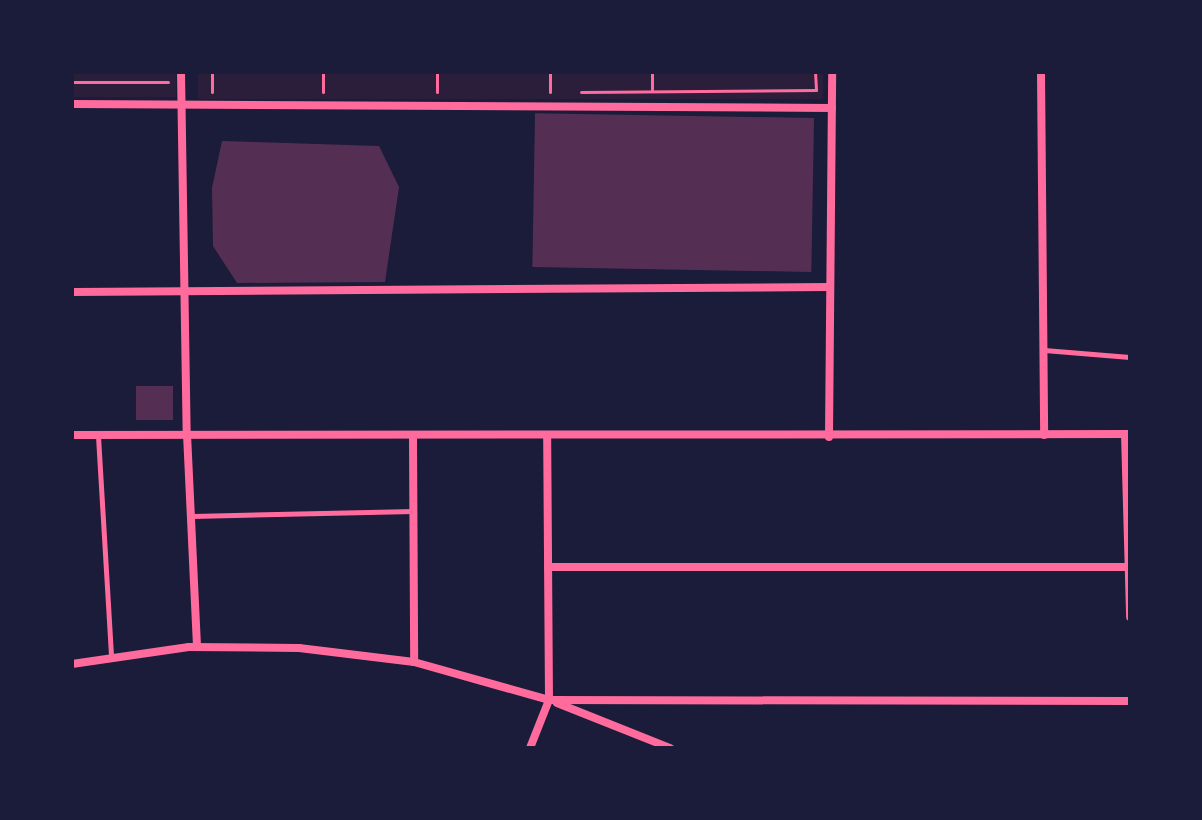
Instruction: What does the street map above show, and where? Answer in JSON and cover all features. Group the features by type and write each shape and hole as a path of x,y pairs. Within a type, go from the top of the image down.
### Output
{"street":[{"path":"181,72 187,434 197,647"},
{"path":"829,437 832,72"},
{"path":"1041,72 1044,435"},
{"path":"72,104 832,108"},
{"path":"72,292 830,287"},
{"path":"72,435 547,438 1128,434 1130,617"},
{"path":"413,436 414,662"},
{"path":"530,748 549,700 547,438"},
{"path":"548,567 1129,567"},
{"path":"72,664 197,647 299,648 414,662 549,700 670,748"},
{"path":"549,700 1130,701"}],"lane":[{"path":"1043,350 1130,357"},
{"path":"98,435 111,658"},
{"path":"191,516 414,511"}],"path":[{"path":"323,72 323,94"},
{"path":"437,72 437,93"},
{"path":"550,72 550,92"},
{"path":"652,72 652,91"},
{"path":"72,82 168,82"}],"shaded area":[{"path":"72,72 176,72 176,97 72,97"},
{"path":"198,72 823,72 823,99 198,99"}],"building":[{"path":"535,113 814,118 811,272 532,267"},
{"path":"222,141 379,146 399,187 385,282 237,283 213,246 212,188"},
{"path":"136,386 173,386 173,420 136,420"}]}
